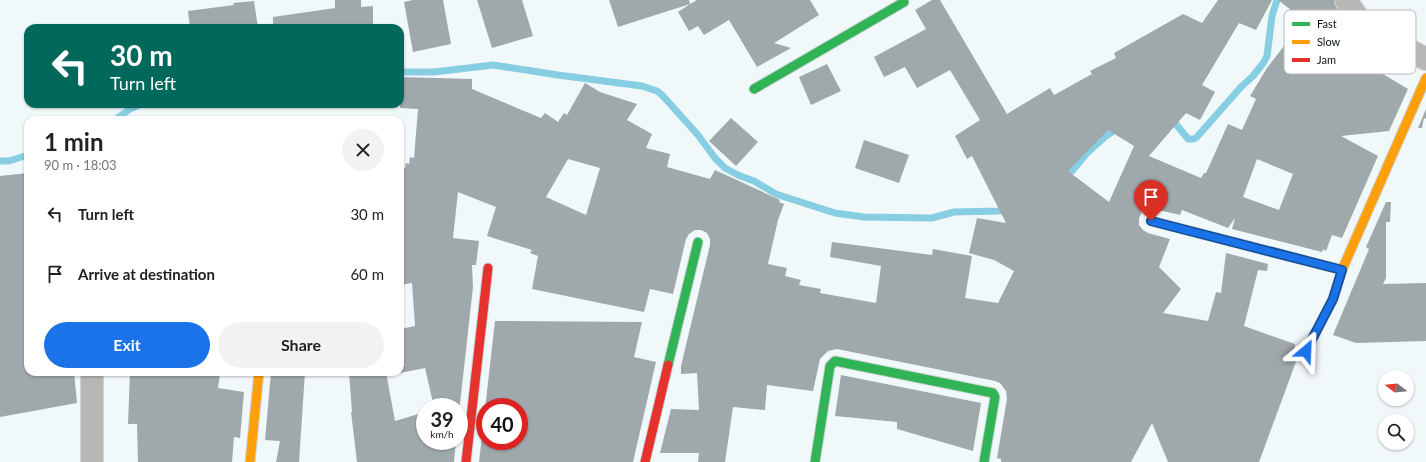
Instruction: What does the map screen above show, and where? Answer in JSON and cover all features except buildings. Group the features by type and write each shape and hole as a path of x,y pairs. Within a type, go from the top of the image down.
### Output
{"street":[{"path":"1346,0 1353,10"},
{"path":"754,89 904,1"},
{"path":"1416,54 1426,59"},
{"path":"1306,351 1333,299 1342,270 1426,78"},
{"path":"1151,221 1342,270"},
{"path":"645,462 698,242"},
{"path":"466,462 488,268"},
{"path":"815,462 830,366 835,361 993,393 995,397 984,462"},
{"path":"92,376 92,462"},
{"path":"250,462 259,376"}],"waterway":[{"path":"1171,118 1188,139 1196,138 1241,87 1253,76 1267,56 1272,16 1277,0"},
{"path":"404,72 434,72 493,65 642,86 657,91 662,95 725,168 754,181 776,194 835,213 864,217 932,218 954,212 999,211 1008,207"},
{"path":"120,116 132,108"},
{"path":"1061,177 1072,171 1087,153 1106,136 1118,128"},
{"path":"0,161 9,161 24,156"}],"traffic: fast":[{"path":"754,89 904,2"},
{"path":"1151,221 1342,270"},
{"path":"668,365 698,242"},
{"path":"815,462 830,366 835,361 993,393 995,397 984,462"}],"traffic: slow":[{"path":"1306,351 1333,299 1342,270 1426,78"},
{"path":"250,462 259,376"}],"traffic: jam":[{"path":"466,462 488,268"},
{"path":"645,462 668,365"}],"route":[{"path":"1151,221 1342,270 1333,299 1306,351"}]}
